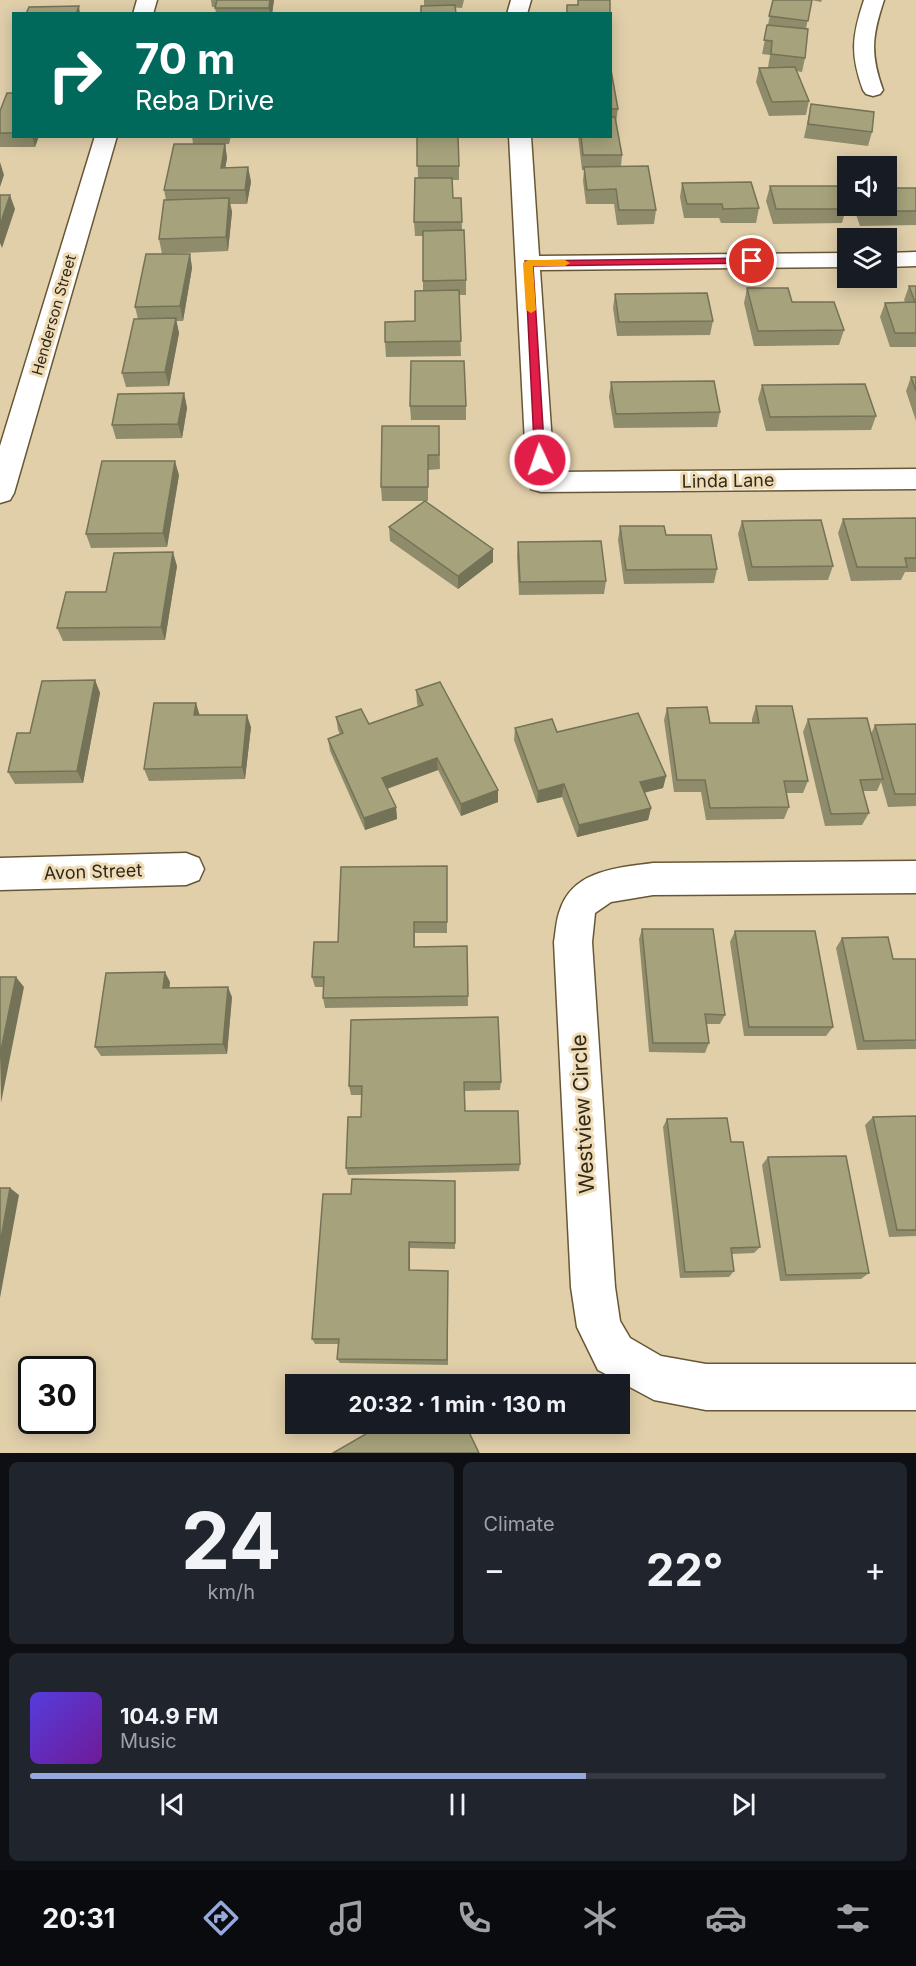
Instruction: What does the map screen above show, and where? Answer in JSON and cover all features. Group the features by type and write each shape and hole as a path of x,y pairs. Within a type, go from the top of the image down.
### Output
{"street":[{"path":"873,90 862,57 862,33 874,0"},
{"name":"Henderson Street","path":"0,493 6,456 105,138"},
{"path":"520,138 528,263 837,260"},
{"path":"897,260 916,259"},
{"name":"Linda Lane","path":"528,263 541,482 916,479"},
{"name":"Avon Street","path":"0,874 186,869"},
{"name":"Westview Circle","path":"916,877 653,879 613,885 590,893 579,907 573,942 593,1287 599,1328 614,1354 654,1377 706,1387 916,1387"}],"building":[{"path":"217,0 270,0 269,8 215,8"},
{"path":"578,0 610,0 610,12 567,12 567,5 578,5"},
{"path":"773,0 812,0 808,21 769,16"},
{"path":"455,5 456,12 421,12 421,6"},
{"path":"79,6 77,12 27,12 29,7"},
{"path":"767,25 808,29 805,58 771,54 772,41 764,40"},
{"path":"795,67 809,101 772,102 759,68"},
{"path":"612,76 618,109 612,109"},
{"path":"7,93 12,93 12,133 0,133 0,111"},
{"path":"811,104 874,112 872,132 808,124"},
{"path":"612,117 615,117 622,155 583,155 581,138 612,138"},
{"path":"417,138 458,138 459,166 417,166"},
{"path":"174,144 225,144 221,168 248,167 245,190 164,190"},
{"path":"648,166 656,210 619,210 616,189 587,190 584,167"},
{"path":"415,178 452,178 453,198 461,198 462,222 414,222"},
{"path":"751,182 759,208 723,209 722,204 687,204 682,183"},
{"path":"770,186 837,186 837,209 776,209"},
{"path":"897,188 916,188 916,211 897,211"},
{"path":"0,195 10,195 0,225"},
{"path":"229,198 226,237 159,239 164,200"},
{"path":"464,230 466,280 423,281 423,231"},
{"path":"146,254 190,254 180,306 135,307"},
{"path":"909,286 916,286 916,333 895,333 885,303 915,302"},
{"path":"747,288 788,288 792,302 834,302 844,330 758,331"},
{"path":"459,290 461,341 385,342 385,322 415,321 415,291"},
{"path":"707,293 713,321 619,322 615,294"},
{"path":"176,318 165,372 122,373 134,319"},
{"path":"411,361 464,361 466,406 410,406"},
{"path":"911,377 916,377 916,391"},
{"path":"714,381 720,412 616,414 611,382"},
{"path":"865,384 876,416 770,417 762,385"},
{"path":"184,393 178,424 112,425 118,394"},
{"path":"382,426 439,426 439,455 428,455 428,487 381,487"},
{"path":"102,461 175,461 163,533 86,534"},
{"path":"425,501 493,549 458,576 389,527"},
{"path":"916,518 916,558 905,558 907,567 857,567 843,519"},
{"path":"821,520 833,566 752,567 742,521"},
{"path":"620,526 664,526 666,535 711,535 717,569 626,570"},
{"path":"601,541 606,581 520,582 518,542"},
{"path":"173,552 161,627 57,628 66,592 106,592 114,553"},
{"path":"95,680 77,771 8,772 17,733 30,733 42,681"},
{"path":"440,682 498,790 461,804 437,758 382,778 396,807 364,818 328,739 343,733 336,717 361,709 369,724 423,705 416,690"},
{"path":"154,703 196,703 194,715 247,715 242,767 144,769"},
{"path":"756,706 792,706 808,781 784,781 789,807 710,808 705,780 677,780 667,708 707,707 710,723 759,723"},
{"path":"638,713 666,776 640,782 651,808 579,825 564,784 538,791 515,728 552,719 557,732"},
{"path":"867,718 883,779 860,780 869,813 831,814 808,719"},
{"path":"916,724 916,794 895,794 875,725"},
{"path":"447,866 447,922 414,922 414,947 467,946 468,996 323,998 324,977 312,977 314,942 338,942 341,867"},
{"path":"642,929 713,929 725,1015 705,1014 709,1043 653,1043"},
{"path":"735,931 815,931 833,1027 749,1027"},
{"path":"888,937 893,959 916,959 916,1040 864,1041 842,938"},
{"path":"165,972 163,988 228,987 223,1044 95,1047 106,973"},
{"path":"0,977 16,977 0,1055"},
{"path":"498,1017 501,1082 464,1082 465,1111 518,1111 520,1164 346,1168 348,1117 361,1117 362,1086 349,1086 351,1020"},
{"path":"916,1116 916,1230 897,1230 873,1117"},
{"path":"727,1118 731,1142 743,1142 760,1247 731,1248 734,1271 685,1272 667,1119"},
{"path":"846,1156 869,1273 786,1275 768,1157"},
{"path":"352,1179 455,1181 455,1243 409,1242 409,1270 448,1271 447,1360 337,1359 339,1339 312,1339 323,1194 351,1194"},
{"path":"0,1188 10,1188 0,1244"},
{"path":"366,1434 470,1434 479,1453 333,1453"}],"slow traffic":[{"path":"531,310 528,263 565,263"}],"route":[{"path":"540,460 528,263 752,261"}]}
